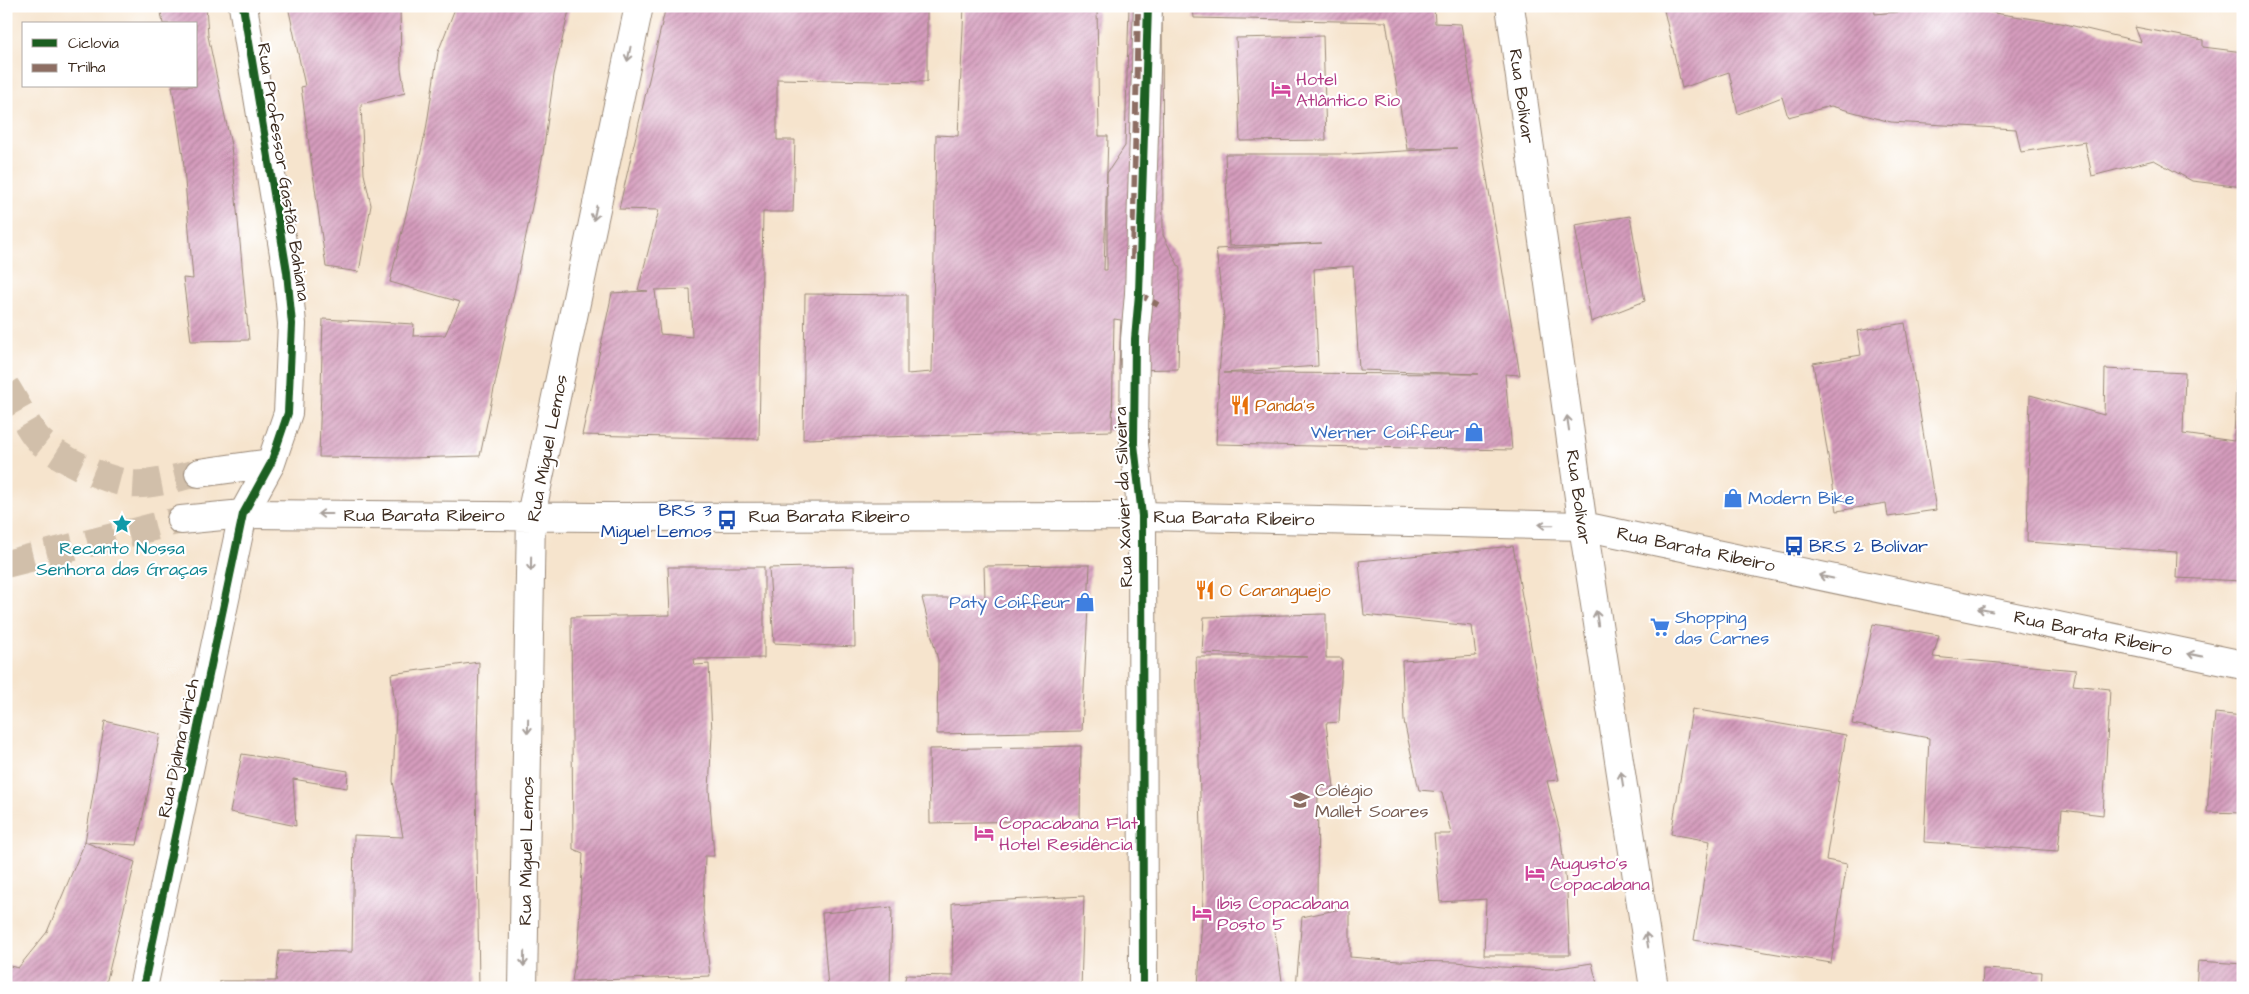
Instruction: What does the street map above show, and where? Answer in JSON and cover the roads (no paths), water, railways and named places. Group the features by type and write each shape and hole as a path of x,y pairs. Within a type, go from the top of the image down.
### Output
{"main road":[{"name":"Rua Professor Gastão Bahiana","path":"243,6 288,272 292,324 288,413 271,463 243,514"},
{"name":"Rua Miguel Lemos","path":"523,988 532,515 639,6"},
{"name":"Rua Xavier da Silveira","path":"1143,988 1142,516 1134,444 1134,339 1140,294 1148,6"},
{"name":"Rua Bolívar","path":"1510,6 1583,526 1654,988"},
{"path":"199,473 271,463"},
{"name":"Rua Barata Ribeiro","path":"181,520 243,514 1142,516 1583,526 2243,665"},
{"name":"Rua Djalma Ulrich","path":"143,988 243,514"}],"tunnel":[{"path":"6,387 27,424 41,442 60,456 96,474 120,482 139,484 199,473"},
{"path":"6,564 181,520"}],"place":[{"name":"Hotel Atlântico Rio","path":"1281,89"},
{"name":"Panda's","path":"1240,405"},
{"name":"Werner Coiffeur","path":"1474,432"},
{"name":"Modern Bike","path":"1733,498"},
{"name":"BRS 3 Miguel Lemos","path":"727,520"},
{"name":"Recanto Nossa Senhora das Graças","path":"122,524"},
{"name":"BRS 2 Bolívar","path":"1794,546"},
{"name":"O Caranguejo","path":"1205,590"},
{"name":"Paty Coiffeur","path":"1085,602"},
{"name":"Shopping das Carnes","path":"1660,627"},
{"name":"Colégio Mallet Soares","path":"1300,800"},
{"name":"Copacabana Flat Hotel Residência","path":"984,833"},
{"name":"Augusto's Copacabana","path":"1535,873"},
{"name":"Ibis Copacabana Posto 5","path":"1202,913"}]}
